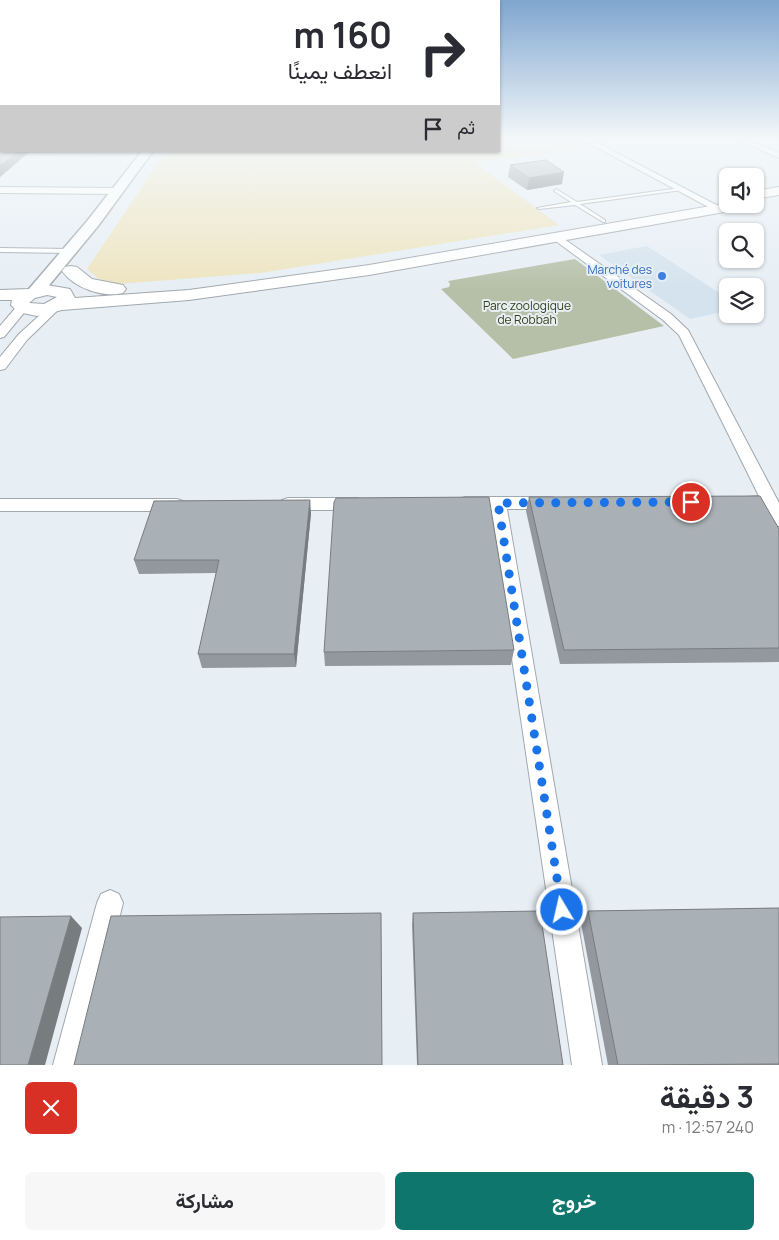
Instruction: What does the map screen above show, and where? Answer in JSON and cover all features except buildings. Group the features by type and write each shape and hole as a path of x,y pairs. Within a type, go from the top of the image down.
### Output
{"highway":[{"path":"764,194 779,191"},
{"path":"764,200 779,198"},
{"path":"0,295 27,300 38,310 60,299 117,289 264,276 718,204"},
{"path":"60,299 228,290 369,270 557,237 718,204"},
{"path":"71,271 82,281 92,285 117,289"},
{"path":"0,308 27,300"}],"street":[{"path":"0,190 120,191"},
{"path":"0,366 23,337 60,299 71,271 129,190"},
{"path":"682,190 718,204"},
{"path":"0,334 120,191"},
{"path":"557,237 667,317 684,333 779,520"},
{"path":"720,502 769,502"},
{"path":"448,503 566,503"},
{"path":"498,503 587,1065"},
{"path":"269,504 368,504"},
{"path":"0,506 189,505"},
{"path":"68,1065 110,902"}],"lane":[{"path":"556,190 603,221"},
{"path":"539,208 675,190"},
{"path":"0,250 71,251"}],"shaded area":[{"name":"Marché des voitures","path":"647,246 719,293 719,313 690,319 599,255"}],"green space":[{"name":"Parc zoologique de Robbah","path":"575,259 664,326 513,359 441,289 449,287 448,281"}],"sand":[{"path":"140,190 511,190 559,225 260,273 118,284 99,279 87,269"}],"place":[{"name":"Marché des voitures","path":"662,276"}],"route":[{"path":"562,910 498,503 691,502"}]}
